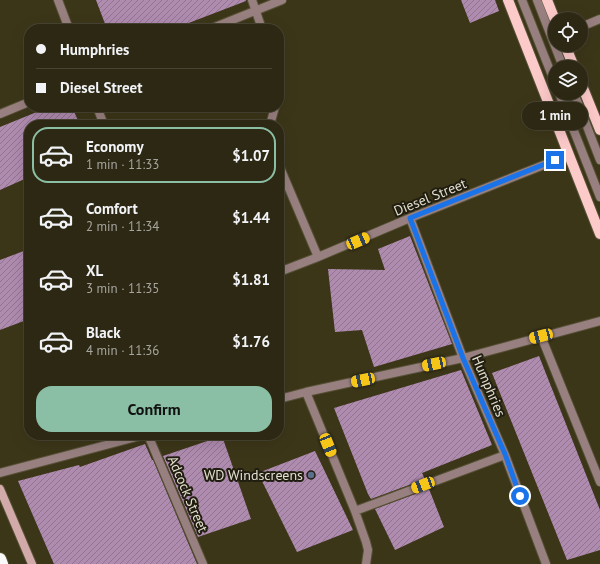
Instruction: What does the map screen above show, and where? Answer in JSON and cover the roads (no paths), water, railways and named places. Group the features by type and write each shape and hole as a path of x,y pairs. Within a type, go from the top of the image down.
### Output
{"highway":[{"path":"0,559 2,564"}],"main road":[{"path":"508,0 600,234"},
{"path":"547,0 552,12"},
{"path":"588,100 600,130"}],"street":[{"path":"58,0 67,24"},
{"path":"252,0 260,24"},
{"path":"222,24 282,0"},
{"path":"522,0 548,65"},
{"path":"537,0 560,60"},
{"path":"588,24 600,19"},
{"path":"562,100 600,197"},
{"path":"577,100 600,160"},
{"path":"0,114 24,104"},
{"name":"Diesel Street","path":"284,270 569,155"},
{"path":"284,176 318,257"},
{"name":"Humphries","path":"410,218 463,358 505,454 546,564"},
{"path":"284,398 463,358 600,321"},
{"path":"541,336 600,482"},
{"path":"306,392 355,511 366,542 368,550 366,564"},
{"path":"0,473 125,440"},
{"name":"Adcock Street","path":"150,440 203,564"},
{"path":"355,511 505,454"},
{"path":"0,489 32,564"}],"place":[{"name":"WD Windscreens","path":"311,475"}]}
